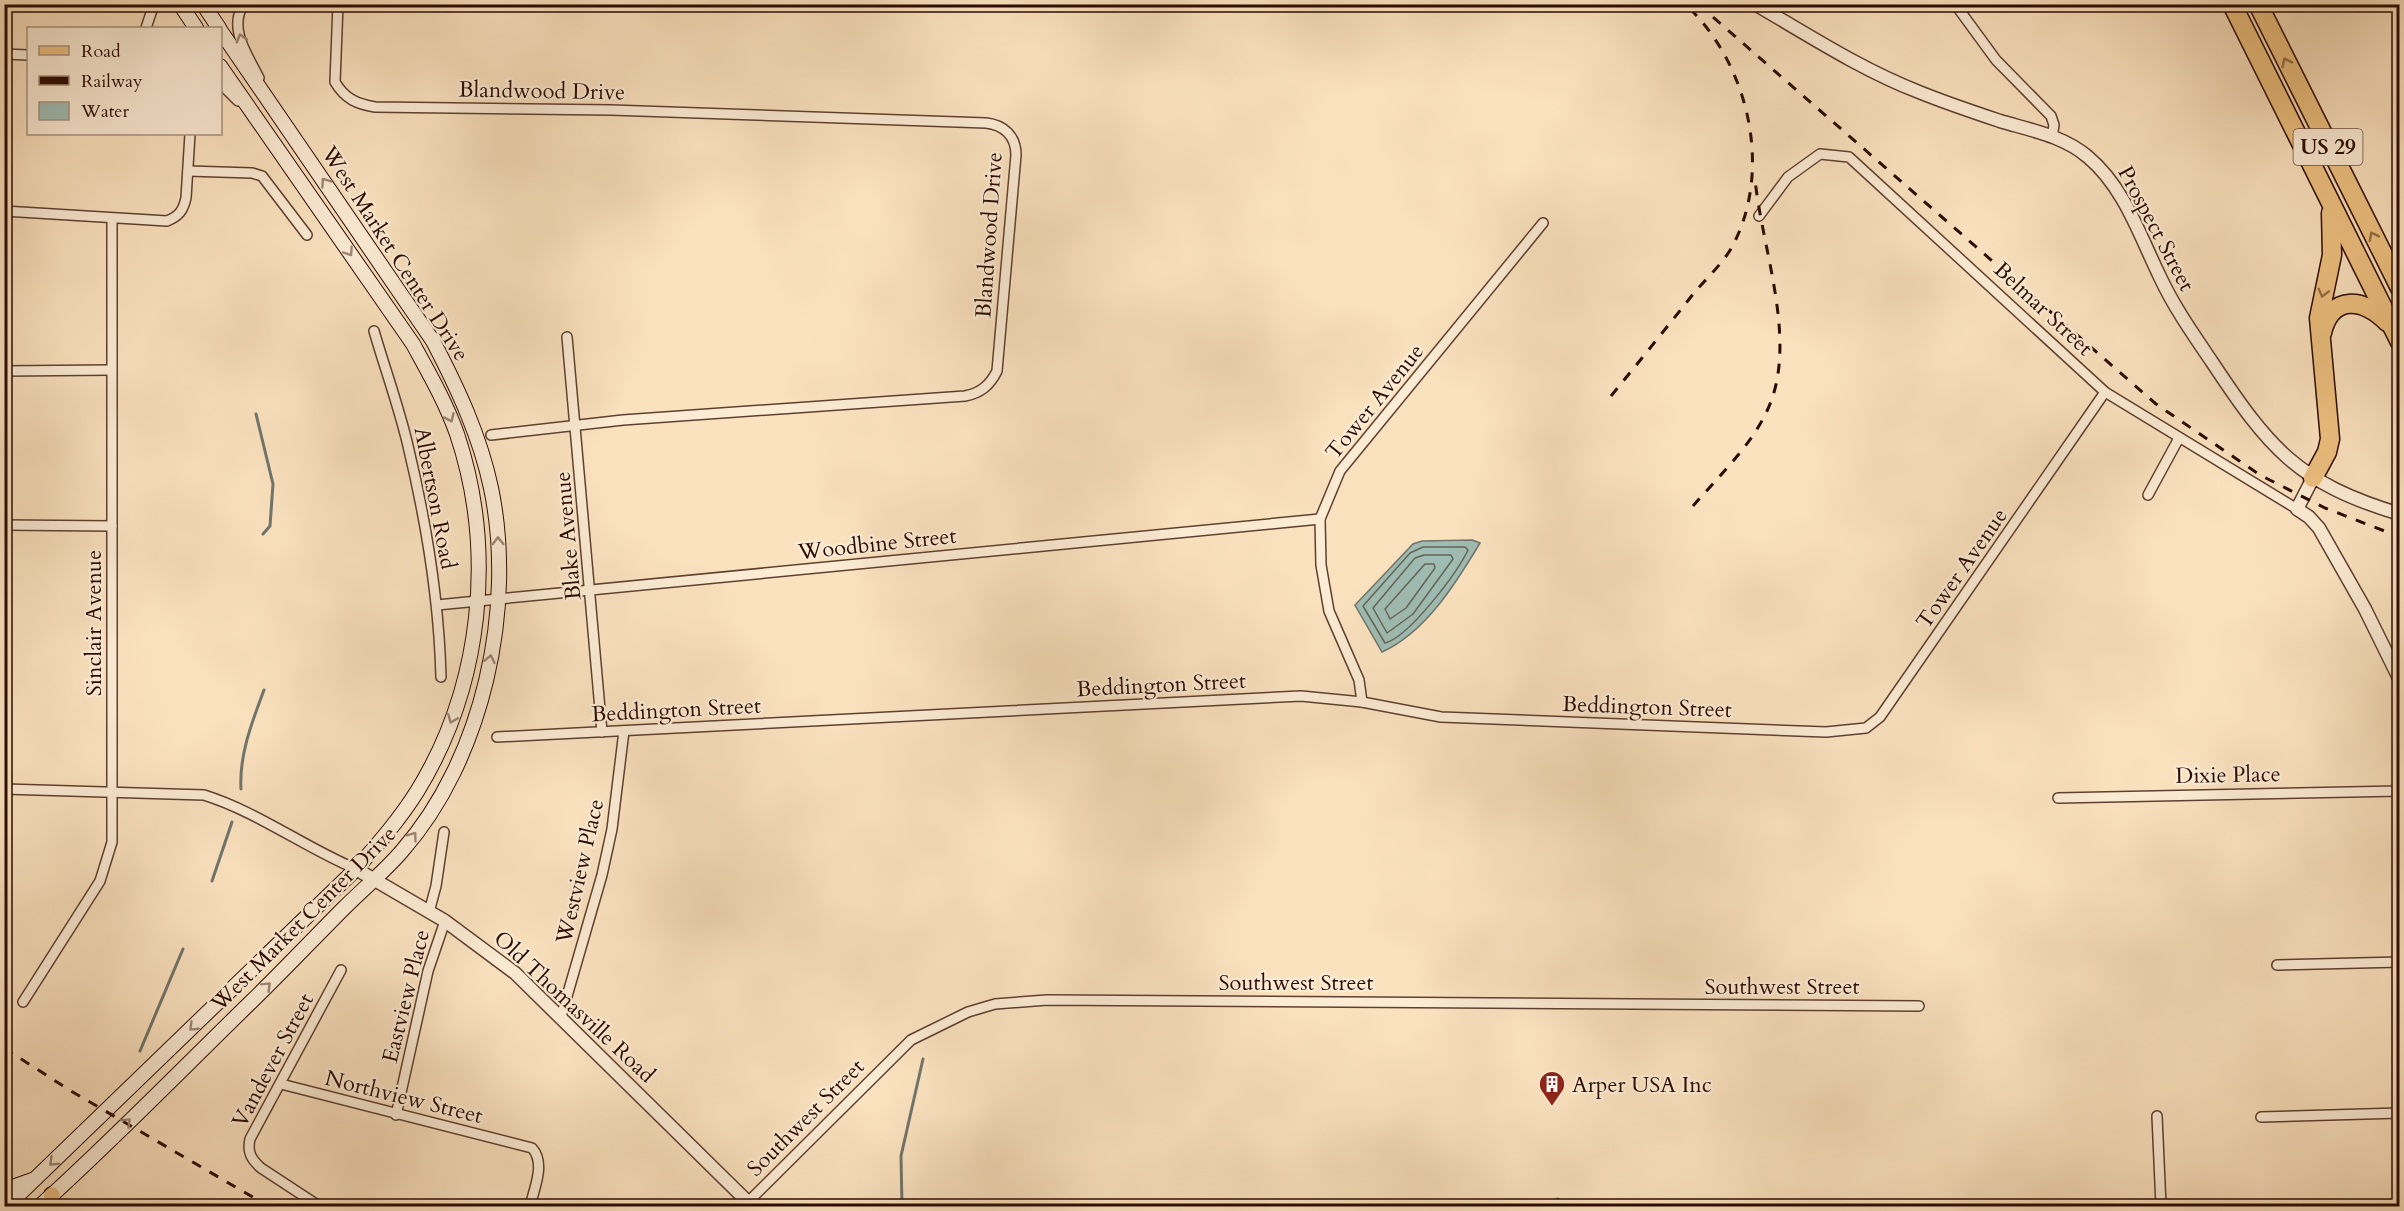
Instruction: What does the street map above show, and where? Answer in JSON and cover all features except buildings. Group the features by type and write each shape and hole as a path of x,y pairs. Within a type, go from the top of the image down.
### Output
{"highway":[{"name":"US 29","path":"2232,4 2397,337"},
{"name":"US 29","path":"2258,4 2400,288"},
{"path":"2313,478 2327,452 2330,439 2320,311 2331,262 2333,235 2325,194"},
{"path":"2321,346 2328,316 2347,303 2361,304 2372,309 2397,337"}],"main road":[{"path":"180,4 195,27"},
{"name":"West Market Center Drive","path":"203,4 219,27"},
{"name":"West Market Center Drive","path":"40,1206 51,1201 374,879 414,835 431,811 454,769 482,697 498,621 497,527 491,488 476,434 459,390 433,341 222,32"},
{"name":"West Market Center Drive","path":"7,1206 356,869 418,790 440,747 460,697 474,640 479,601 478,532 466,464 456,432 413,344 222,69"},
{"path":"4,1190 37,1178"}],"street":[{"path":"146,27 154,4"},
{"path":"244,4 238,21 239,38 274,108"},
{"name":"Blandwood Drive","path":"338,4 335,82 340,91 356,104 375,107 623,111 986,123 1003,128 1013,140 1016,155 997,370 991,382 982,390 965,396 807,406 491,435"},
{"name":"Prospect Street","path":"1755,4 1866,68 1916,91 2052,137 2081,151 2106,174 2122,199 2176,306 2243,408 2270,444 2313,478 2344,495 2400,514"},
{"path":"1955,4 1996,60 2051,116 2054,125 2052,137"},
{"path":"4,54 27,55"},
{"path":"222,85 257,121"},
{"path":"4,211 167,221 180,214 186,198 190,135"},
{"name":"Belmar Street","path":"1759,216 1788,177 1820,154 1849,157 2105,392 2297,509"},
{"path":"188,171 252,173 262,176 307,236"},
{"name":"Sinclair Avenue","path":"23,1002 100,882 112,842 112,219"},
{"name":"Tower Avenue","path":"1362,702 1359,680 1329,611 1321,565 1320,519 1340,471 1543,223"},
{"name":"Albertson Road","path":"374,331 407,444 423,517 437,605 441,677"},
{"name":"Blake Avenue","path":"567,337 602,732"},
{"path":"4,371 111,370"},
{"name":"Tower Avenue","path":"1826,732 1866,728 1880,717 2105,392"},
{"path":"2148,495 2179,438"},
{"path":"2313,478 2297,509 2319,528 2365,609 2400,680"},
{"name":"Woodbine Street","path":"437,605 1320,519"},
{"path":"4,525 112,526"},
{"name":"Beddington Street","path":"497,737 1301,696 1362,702 1441,717 1826,732"},
{"name":"Westview Place","path":"561,1017 602,875 612,829 624,730"},
{"name":"Old Thomasville Road","path":"4,789 204,795 224,801 282,828 336,861 374,879 445,921 515,973 750,1204"},
{"name":"Dixie Place","path":"2058,798 2400,791"},
{"name":"Eastview Place","path":"429,912 436,886 444,832"},
{"name":"Eastview Place","path":"396,1115 428,971 445,921"},
{"path":"2277,965 2400,963"},
{"name":"Vandever Street","path":"319,1206 252,1161 248,1148 250,1139 341,970"},
{"name":"Southwest Street","path":"750,1204 911,1040 948,1020 995,1004 1047,999 1919,1006"},
{"name":"Northview Street","path":"281,1084 532,1148 538,1155 540,1163 530,1206"},
{"path":"2261,1117 2400,1113"},
{"path":"2157,1116 2161,1206"}],"water":[{"path":"1472,540 1480,543 1438,605 1412,632 1382,652 1355,605 1413,544 1422,541"}],"waterway":[{"path":"256,414 273,484 270,526 263,534"},
{"path":"241,789 244,751 264,690"},
{"path":"212,881 232,822"},
{"path":"140,1051 183,949"},
{"path":"902,1206 901,1156 923,1059"},
{"path":"1540,1206 1558,1199"}],"railway":[{"path":"1611,396 1728,253 1745,217 1751,184 1752,151 1748,118 1739,86 1725,55 1707,28 1685,4"},
{"path":"1698,4 2156,404 2260,475 2325,508 2400,537"},
{"path":"1693,506 1751,438 1766,413 1776,386 1780,358 1776,298 1755,179"},
{"path":"4,1048 71,1091 268,1206"}],"place":[{"name":"Arper USA Inc","path":"1552,1107"}]}
